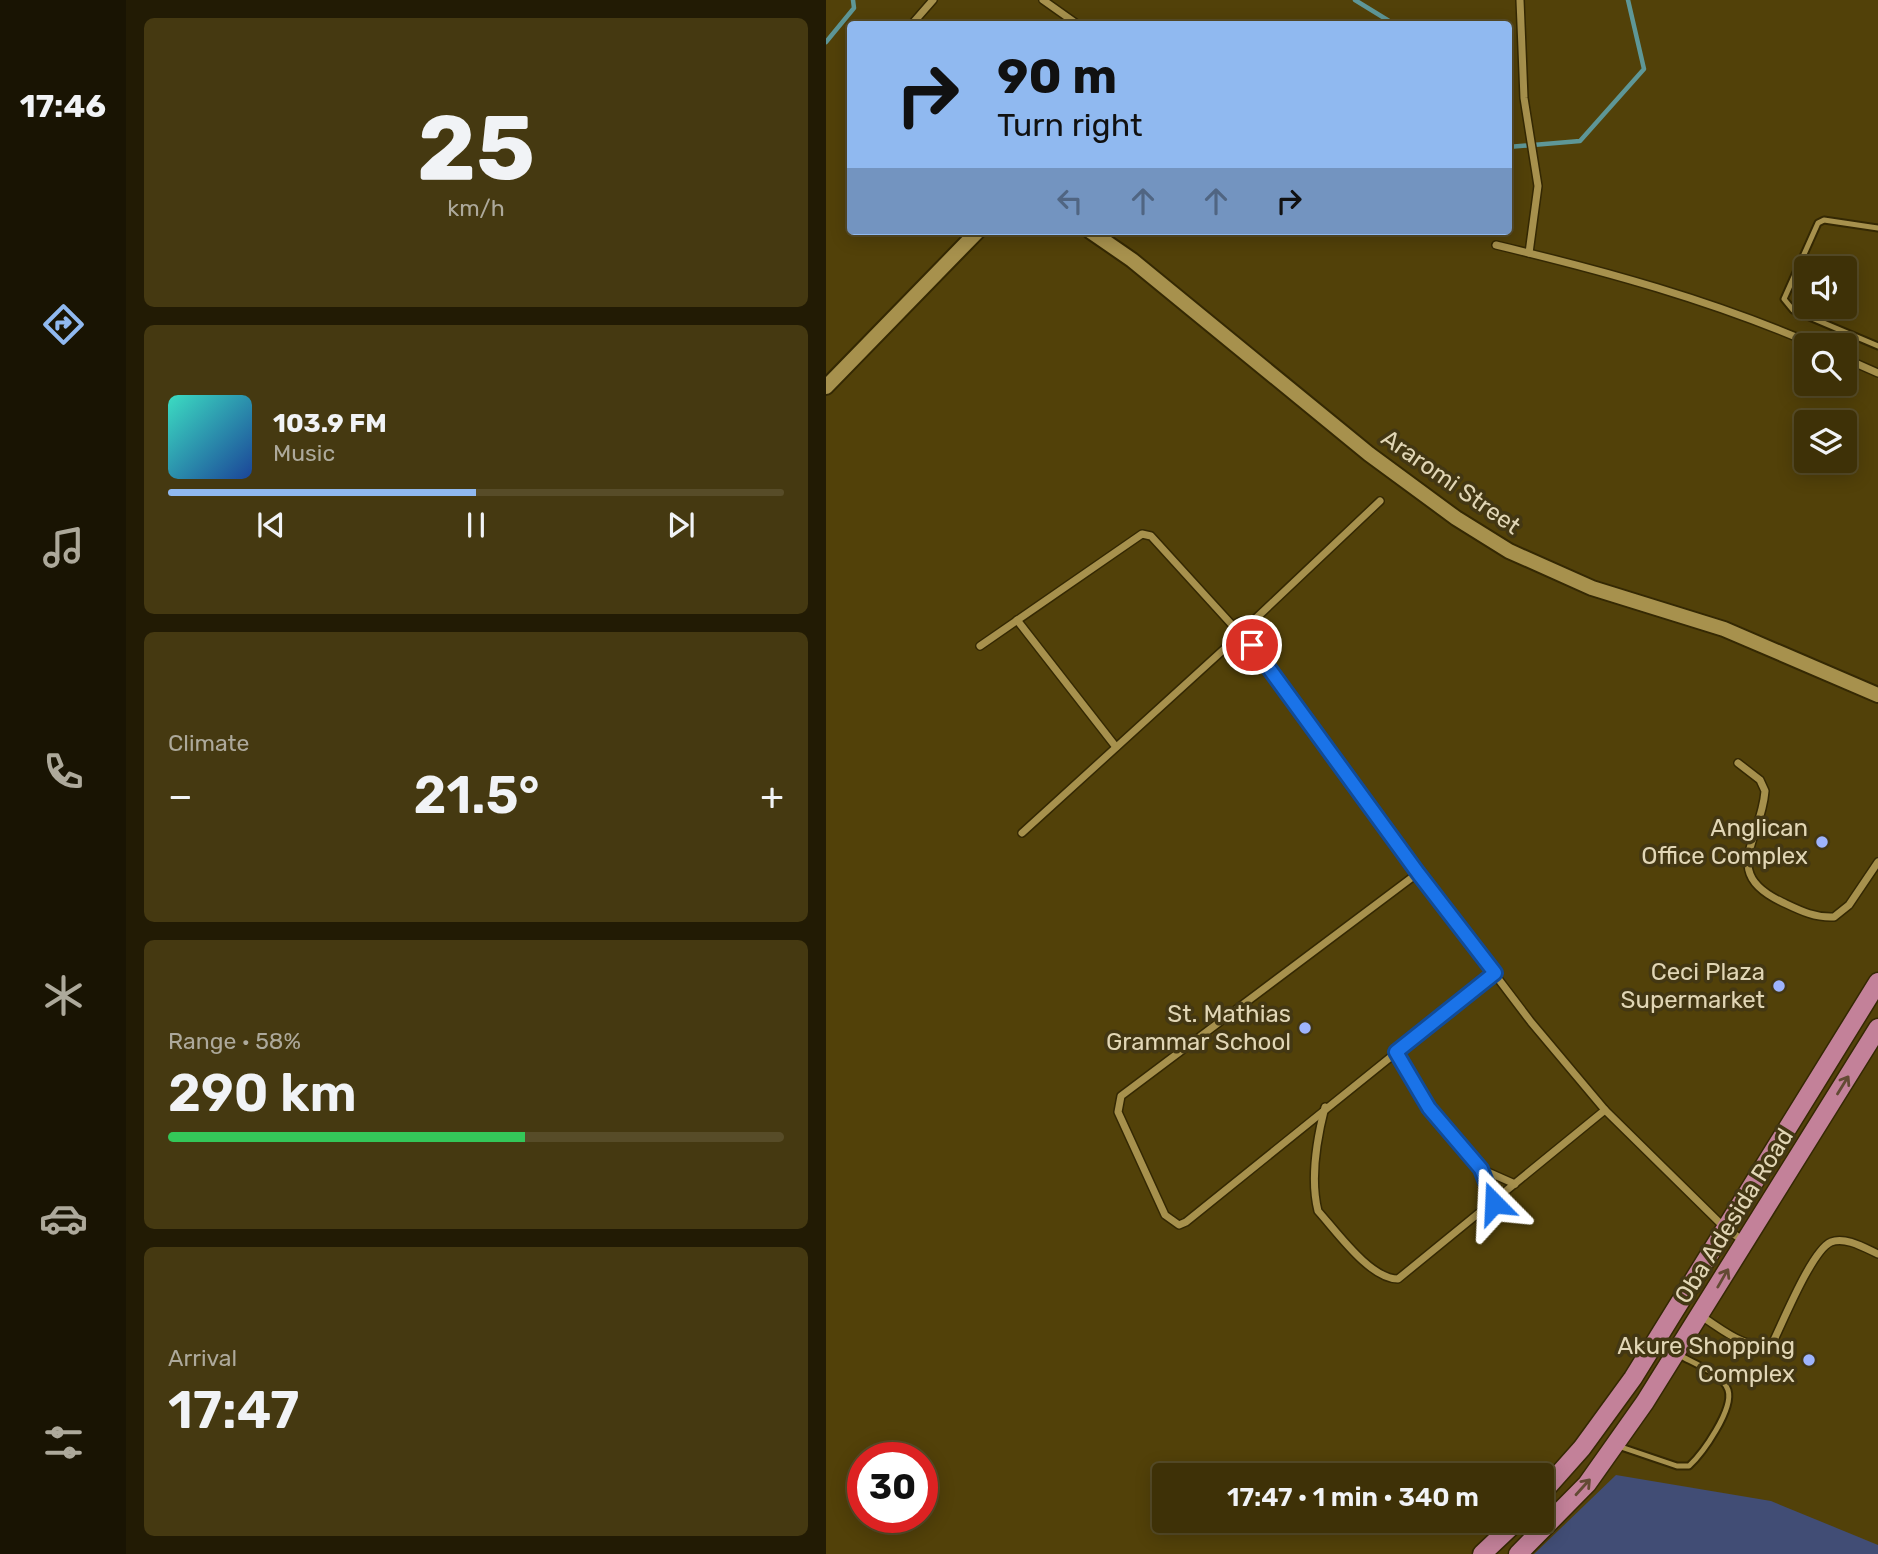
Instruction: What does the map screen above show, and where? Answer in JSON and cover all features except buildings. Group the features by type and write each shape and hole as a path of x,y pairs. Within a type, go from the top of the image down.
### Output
{"main road":[{"name":"Oba Adesida Road","path":"1554,1480 1582,1448 1633,1378 1878,982"},
{"name":"Oba Adesida Road","path":"1518,1554 1587,1484 1615,1445 1701,1316 1744,1241 1878,1028"},
{"path":"1482,1554 1504,1533"}],"street":[{"path":"915,21 933,0"},
{"path":"1043,0 1073,21"},
{"path":"1520,0 1524,98 1538,186 1529,253"},
{"path":"826,387 974,235"},
{"name":"Araromi Street","path":"1096,235 1132,260 1369,454 1456,518 1509,551 1592,588 1724,629 1878,695"},
{"path":"1496,245 1645,282 1754,318 1794,336"},
{"path":"1857,364 1878,373"},
{"path":"1233,626 1242,621 1252,622 1380,501"},
{"path":"980,646 1131,539 1147,534 1233,626 1233,641 1022,833"},
{"path":"1017,620 1116,747"},
{"path":"1233,641 1242,647 1252,645 1258,636 1252,622"},
{"path":"1252,645 1418,873 1605,1110 1726,1229 1744,1241"},
{"path":"1738,762 1760,780 1765,790 1747,867 1752,883 1762,893 1807,914 1833,917 1849,905 1878,862"},
{"path":"1418,873 1132,1085 1117,1105 1165,1216 1179,1225 1495,973"},
{"path":"1396,1052 1429,1108 1481,1169 1494,1203"},
{"path":"1325,1107 1318,1134 1315,1199 1318,1211 1376,1273 1384,1278 1398,1279 1605,1110"},
{"path":"1481,1169 1515,1184"},
{"path":"1701,1316 1748,1345 1763,1346 1773,1342 1817,1256 1829,1242 1843,1240 1878,1254"}],"lane":[{"path":"1878,228 1824,220 1818,223 1784,299 1793,310 1878,345"},
{"path":"1615,1445 1677,1466 1689,1466 1701,1456 1729,1405 1728,1389 1720,1379 1677,1353"}],"shaded area":[{"path":"1616,1475 1771,1501 1878,1545 1878,1554 1534,1554"}],"waterway":[{"path":"826,42 854,8 853,0"},
{"path":"1355,0 1389,21"},
{"path":"1512,147 1580,141 1644,69 1628,0"}],"place":[{"name":"Anglican Office Complex","path":"1822,842"},
{"name":"Ceci Plaza Supermarket","path":"1779,986"},
{"name":"St. Mathias Grammar School","path":"1305,1028"},
{"name":"Akure Shopping Complex","path":"1809,1360"}],"route":[{"path":"1252,645 1418,873 1495,973 1396,1052 1429,1108 1481,1169 1494,1203"}]}
